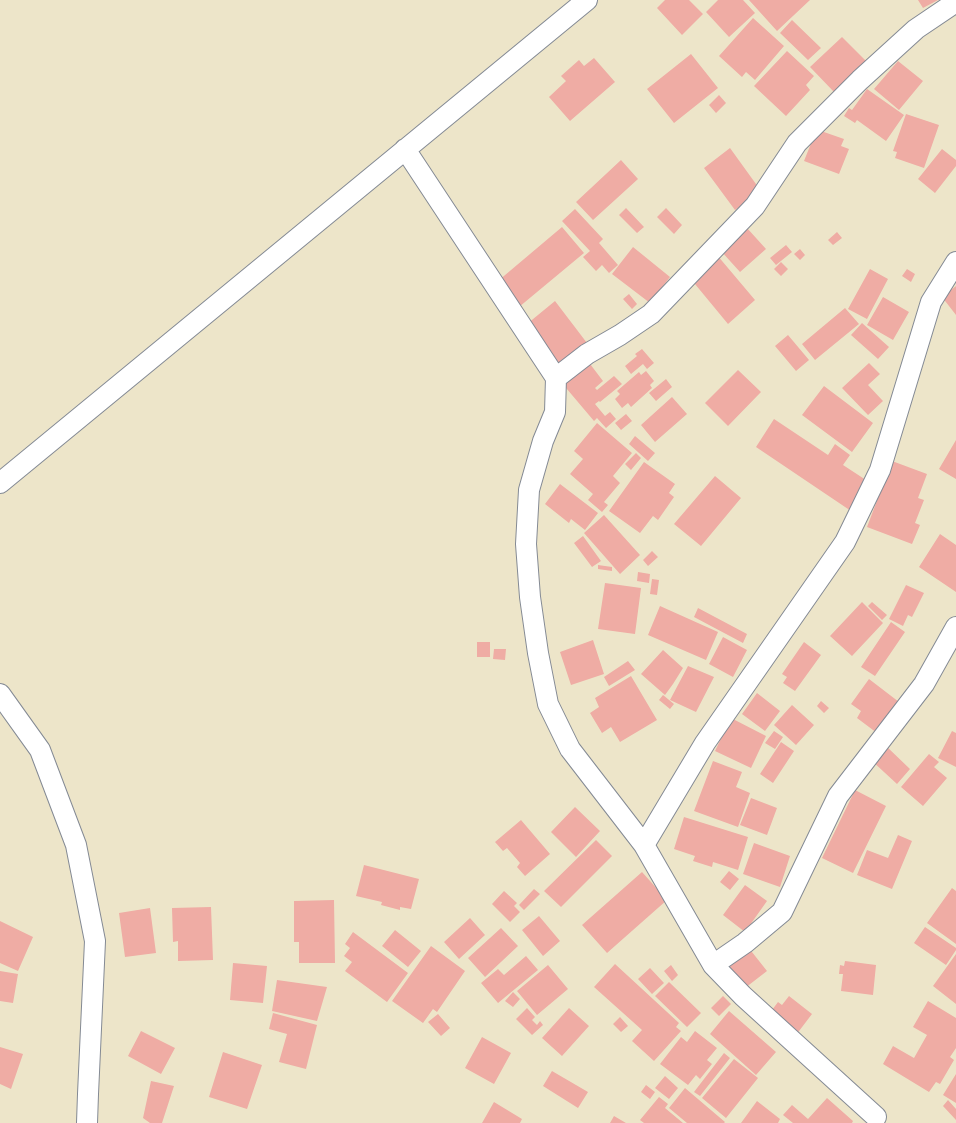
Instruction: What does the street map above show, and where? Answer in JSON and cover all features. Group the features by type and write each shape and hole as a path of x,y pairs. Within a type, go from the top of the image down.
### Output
{"street":[{"path":"0,483 586,0"},
{"path":"556,378 587,354 651,314 755,206 797,143 860,80 916,29 956,2"},
{"path":"405,149 556,378 554,412 543,441 529,490 526,544 530,597 548,704 570,750 644,845 714,965 743,996 877,1121"},
{"path":"644,845 705,743 845,542 880,470 931,302 956,262"},
{"path":"714,965 745,943 782,912 838,796 924,684 956,627"},
{"path":"0,694 40,750 76,845 95,941 87,1123"}],"building":[{"path":"665,0 689,0 703,14 682,35 657,8"},
{"path":"718,0 743,0 755,13 729,37 706,12"},
{"path":"749,0 810,0 777,31"},
{"path":"918,0 938,0 923,8"},
{"path":"753,18 784,46 755,80 746,72 742,77 719,56"},
{"path":"792,20 821,48 808,60 780,33"},
{"path":"842,37 867,62 835,93 810,67"},
{"path":"787,51 814,76 806,85 810,90 786,116 754,86"},
{"path":"691,54 718,88 674,123 647,89"},
{"path":"594,58 615,82 570,121 549,97 566,81 561,76 579,60 584,66"},
{"path":"898,61 923,81 899,110 874,89"},
{"path":"867,89 904,115 886,141 857,120 855,123 844,116 849,108 852,110"},
{"path":"719,95 726,103 716,113 709,105"},
{"path":"906,114 939,125 924,168 895,158 897,152 893,151"},
{"path":"821,131 844,139 841,146 849,149 839,174 804,161 814,136 818,137"},
{"path":"730,148 761,191 735,210 704,168"},
{"path":"942,149 956,160 956,166 935,193 918,179"},
{"path":"621,160 638,179 593,220 576,202"},
{"path":"626,208 644,227 637,233 619,215"},
{"path":"666,208 682,225 674,234 657,217"},
{"path":"575,209 603,239 599,243 618,265 609,273 602,265 596,271 583,257 590,251 562,221"},
{"path":"562,227 584,253 519,307 498,281"},
{"path":"747,228 766,249 740,272 721,251"},
{"path":"837,232 842,238 833,245 828,240"},
{"path":"786,245 792,252 776,265 770,258"},
{"path":"633,247 670,277 650,303 612,274"},
{"path":"800,249 805,255 800,260 794,254"},
{"path":"717,255 755,300 728,324 690,278"},
{"path":"781,262 788,269 781,276 774,269"},
{"path":"870,269 888,279 867,319 848,309"},
{"path":"907,269 915,274 911,282 902,276"},
{"path":"956,286 956,315 942,297"},
{"path":"629,294 637,304 632,309 623,299"},
{"path":"883,297 909,312 893,340 867,325"},
{"path":"555,301 587,343 558,365 527,324"},
{"path":"845,308 859,324 815,360 802,344"},
{"path":"862,323 889,347 878,359 851,335"},
{"path":"788,335 809,360 796,371 775,346"},
{"path":"642,349 654,363 647,369 643,364 631,374 625,366"},
{"path":"587,360 603,381 595,388 597,390 614,376 622,384 595,404 605,416 610,412 616,419 606,428 597,418 594,421 561,382"},
{"path":"869,363 880,374 868,385 883,401 868,415 842,388"},
{"path":"738,370 761,392 728,426 705,403"},
{"path":"646,371 654,381 650,385 652,388 631,407 628,403 622,408 615,399 620,394 617,391 639,372 641,375"},
{"path":"666,379 672,387 656,401 649,393"},
{"path":"824,386 873,423 852,452 802,415"},
{"path":"672,397 687,414 655,442 641,425"},
{"path":"626,414 632,421 621,430 615,423"},
{"path":"774,419 828,455 835,444 850,455 843,465 869,482 851,511 756,447"},
{"path":"597,423 632,453 613,476 620,483 604,502 608,505 602,512 588,500 593,494 570,474 583,459 574,451"},
{"path":"635,436 655,453 648,461 629,444"},
{"path":"956,440 956,479 939,469"},
{"path":"636,453 641,458 631,470 625,464"},
{"path":"892,461 927,474 918,498 924,500 915,523 920,525 912,544 867,527"},
{"path":"644,462 675,484 669,493 674,497 658,520 653,516 640,533 609,511"},
{"path":"715,476 741,498 701,546 674,524"},
{"path":"560,484 598,513 585,530 571,519 569,523 545,504"},
{"path":"604,515 640,555 620,574 584,533"},
{"path":"940,534 956,545 956,592 919,567"},
{"path":"583,536 601,561 592,567 574,543"},
{"path":"652,551 658,557 648,566 643,560"},
{"path":"598,565 612,567 612,571 598,569"},
{"path":"638,572 650,574 649,583 637,581"},
{"path":"652,579 659,580 657,595 650,594"},
{"path":"605,583 641,588 635,634 598,629"},
{"path":"906,585 924,593 912,617 908,615 903,626 889,619"},
{"path":"862,602 883,623 852,656 830,636"},
{"path":"872,602 887,615 882,620 868,606"},
{"path":"660,606 718,632 706,660 648,635"},
{"path":"698,608 747,634 743,643 694,617"},
{"path":"891,622 905,632 875,676 861,667"},
{"path":"723,637 747,650 733,677 709,664"},
{"path":"593,640 604,674 571,685 560,652"},
{"path":"477,642 490,642 490,657 477,657"},
{"path":"804,642 821,655 795,691 783,683 787,677 782,674"},
{"path":"494,649 506,649 505,660 493,659"},
{"path":"663,650 683,668 665,695 641,674"},
{"path":"628,661 635,670 609,686 604,677"},
{"path":"688,666 714,677 696,712 670,700"},
{"path":"631,676 657,720 620,742 611,727 602,733 590,713 599,707 595,698"},
{"path":"869,679 899,702 877,733 857,718 861,711 851,704"},
{"path":"757,693 780,711 765,731 742,714"},
{"path":"663,695 674,704 670,709 659,700"},
{"path":"821,701 829,708 824,713 817,706"},
{"path":"792,705 814,725 796,745 774,725"},
{"path":"731,718 766,736 751,768 715,751"},
{"path":"774,731 783,737 775,749 765,743"},
{"path":"952,731 956,733 956,767 938,758"},
{"path":"781,742 794,751 773,783 760,774"},
{"path":"885,745 910,769 897,784 871,760"},
{"path":"929,754 939,762 934,767 947,778 923,806 901,787"},
{"path":"713,761 742,772 736,787 750,793 738,827 694,811"},
{"path":"855,790 886,806 853,873 822,858"},
{"path":"751,798 777,808 767,835 740,825"},
{"path":"575,807 600,831 576,857 551,832"},
{"path":"684,817 748,837 738,870 713,862 712,867 693,861 695,856 674,849"},
{"path":"521,820 550,854 525,876 517,867 520,863 507,848 503,851 495,842"},
{"path":"898,835 912,841 892,889 857,875 867,850 888,858"},
{"path":"596,840 612,856 561,907 544,891"},
{"path":"754,843 790,856 780,887 743,874"},
{"path":"364,865 419,879 411,909 400,907 400,910 381,905 382,902 356,896"},
{"path":"729,871 739,879 730,890 720,882"},
{"path":"642,872 667,900 607,953 582,925"},
{"path":"745,885 767,901 745,932 723,915"},
{"path":"952,888 956,891 956,944 927,923"},
{"path":"534,889 540,894 524,910 519,905"},
{"path":"504,891 517,903 514,906 520,912 510,922 492,904"},
{"path":"334,900 335,963 299,963 299,942 294,942 294,901"},
{"path":"211,907 213,960 178,961 178,941 173,942 172,908"},
{"path":"150,908 156,953 125,957 119,913"},
{"path":"539,916 560,941 543,956 522,930"},
{"path":"470,918 485,935 459,959 444,942"},
{"path":"0,921 33,937 18,971 0,963"},
{"path":"925,927 956,948 946,965 914,943"},
{"path":"501,928 518,946 485,977 468,958"},
{"path":"395,930 421,951 408,967 382,946"},
{"path":"353,932 408,973 387,1002 345,971 352,962 344,956 350,948 345,944"},
{"path":"431,946 465,971 437,1012 433,1009 423,1023 392,1001"},
{"path":"748,947 767,971 745,988 727,965"},
{"path":"956,954 956,1004 933,986"},
{"path":"526,956 538,970 498,1003 481,983 498,969 504,975"},
{"path":"845,961 876,965 873,995 841,991 843,974 839,974 840,965 844,966"},
{"path":"233,963 267,966 263,1003 230,1000"},
{"path":"615,964 679,1023 676,1027 681,1031 654,1061 632,1041 642,1030 594,987"},
{"path":"548,965 568,989 537,1015 517,991"},
{"path":"671,965 678,975 672,981 664,971"},
{"path":"650,968 664,983 652,994 638,979"},
{"path":"0,971 18,974 13,1003 0,1001"},
{"path":"277,980 327,987 317,1021 272,1011"},
{"path":"669,982 701,1013 687,1027 655,996"},
{"path":"513,992 520,999 513,1007 505,1001"},
{"path":"723,996 731,1004 719,1016 711,1008"},
{"path":"789,996 812,1014 796,1035 769,1014 778,1002 782,1005"},
{"path":"928,1001 956,1018 956,1048 950,1057 954,1060 940,1084 936,1082 929,1092 883,1064 893,1046 914,1058 927,1035 913,1027"},
{"path":"527,1008 535,1017 532,1020 537,1025 540,1021 543,1025 532,1035 516,1019"},
{"path":"569,1008 589,1026 562,1056 542,1038"},
{"path":"729,1011 776,1052 756,1075 710,1034"},
{"path":"273,1013 317,1025 306,1069 279,1062 287,1034 269,1029"},
{"path":"438,1014 450,1028 441,1036 428,1022"},
{"path":"620,1017 628,1026 621,1032 613,1024"},
{"path":"141,1031 175,1048 161,1074 128,1056"},
{"path":"695,1031 717,1048 707,1060 712,1064 700,1079 696,1075 688,1085 660,1064 681,1037 687,1042"},
{"path":"482,1037 511,1053 494,1084 465,1068"},
{"path":"0,1047 23,1054 11,1089 0,1084"},
{"path":"223,1052 262,1065 247,1109 209,1097"},
{"path":"724,1053 730,1058 700,1096 694,1092"},
{"path":"734,1059 758,1078 726,1118 702,1098"},
{"path":"552,1071 588,1092 578,1108 543,1086"},
{"path":"956,1074 956,1103 943,1095"},
{"path":"665,1076 678,1088 669,1099 655,1088"},
{"path":"151,1081 174,1086 162,1123 150,1123 143,1118"},
{"path":"646,1085 655,1092 650,1099 641,1092"},
{"path":"685,1088 725,1122 687,1123 669,1108"},
{"path":"659,1097 668,1104 665,1108 683,1123 644,1123 640,1120"},
{"path":"827,1098 853,1121 852,1123 793,1123 783,1115 792,1105 808,1119"},
{"path":"948,1100 956,1109 956,1120 943,1106"},
{"path":"757,1101 780,1119 778,1123 741,1123"},
{"path":"494,1102 522,1119 520,1123 482,1123"},
{"path":"614,1116 626,1123 610,1123"}]}
